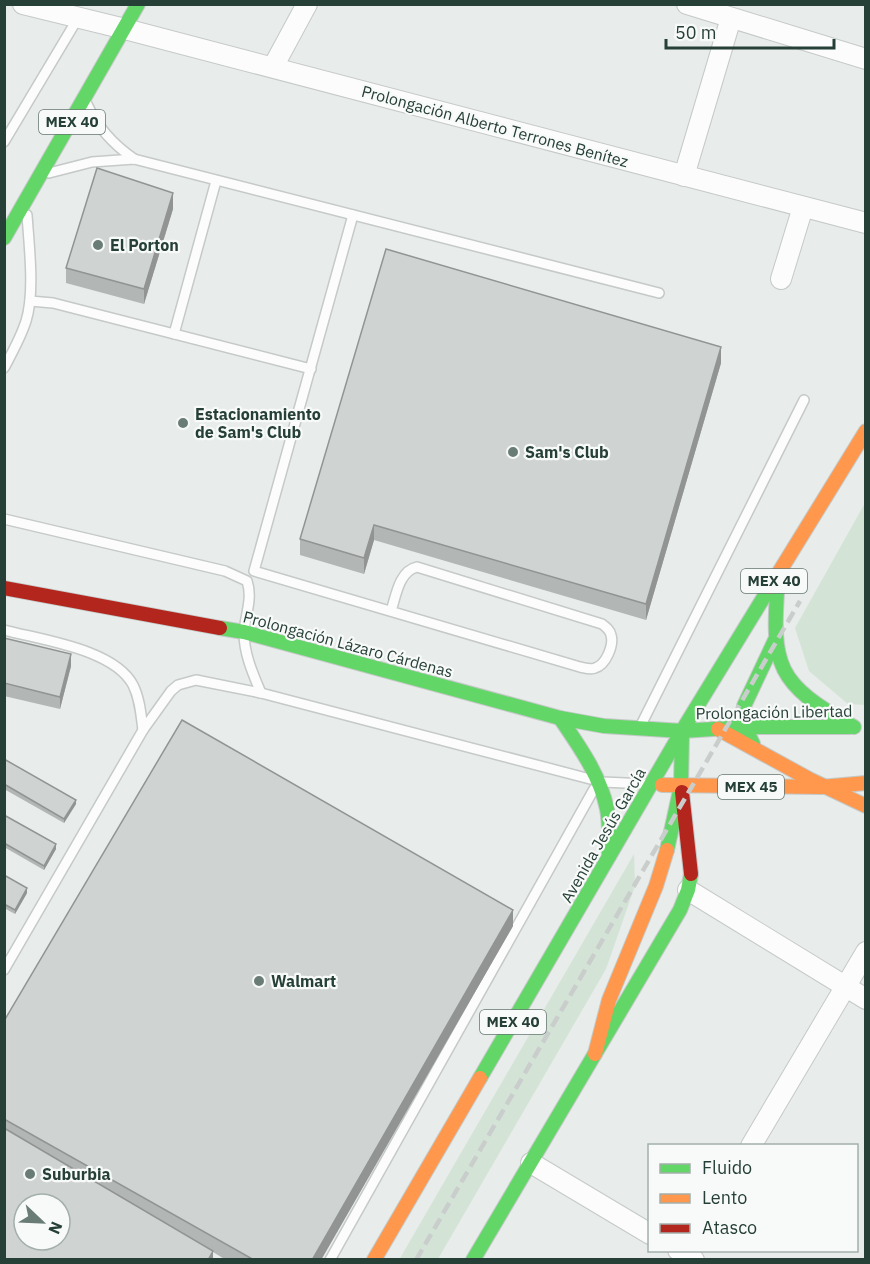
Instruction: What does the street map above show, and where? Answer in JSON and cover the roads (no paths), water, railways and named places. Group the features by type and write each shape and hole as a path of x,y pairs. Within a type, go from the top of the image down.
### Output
{"main road":[{"name":"MEX 40","path":"4,238 138,4"},
{"name":"Avenida Jesús García","path":"374,1260 682,731 866,431"},
{"path":"779,573 775,615 776,638 778,659 785,676 798,692 830,714 860,727"},
{"name":"Prolongación Lázaro Cárdenas","path":"4,588 244,633 560,718 604,726 682,731"},
{"path":"757,753 745,727 744,706 776,638"},
{"path":"560,718 587,759 598,782 607,810 609,856"},
{"name":"Prolongación Libertad","path":"682,731 745,727 860,727"},
{"path":"718,729 821,787 866,806"},
{"path":"473,1260 680,910 688,891 692,873 681,786 682,731"},
{"name":"MEX 45","path":"652,785 821,787 866,783"},
{"path":"595,1054 609,1000 656,886 668,847 681,786"}],"street":[{"name":"Prolongación Alberto Terrones Benítez","path":"23,4 81,11 125,28 866,224"},
{"path":"273,68 306,4"},
{"path":"687,4 866,59"},
{"path":"684,176 731,18"},
{"path":"781,279 802,207"},
{"path":"688,891 866,999"},
{"path":"752,1144 866,952"},
{"path":"531,1163 648,1232"}],"lane":[{"path":"4,142 81,11"},
{"path":"85,99 99,128 134,159"},
{"path":"41,176 92,162 134,159 659,293"},
{"path":"174,334 216,181"},
{"path":"5,366 26,322 30,302 26,201"},
{"path":"353,215 254,571 588,669 602,664 607,658 611,641 608,628 602,624 417,567 405,572 391,611"},
{"path":"30,302 48,302 311,369"},
{"path":"639,729 804,400"},
{"path":"4,519 225,571 247,581 251,591 244,633 246,653 261,693"},
{"path":"4,630 88,652 113,663 125,673 133,685 143,730"},
{"path":"4,970 143,730 171,691 187,681 206,681 261,693 598,782 652,785"},
{"path":"330,1260 598,782"}],"railway":[{"path":"416,1260 800,601"}],"place":[{"name":"El Porton","path":"98,245"},
{"name":"Estacionamiento de Sam's Club","path":"183,423"},
{"name":"Sam's Club","path":"513,452"},
{"name":"Walmart","path":"259,981"},
{"name":"Suburbia","path":"30,1174"}]}
